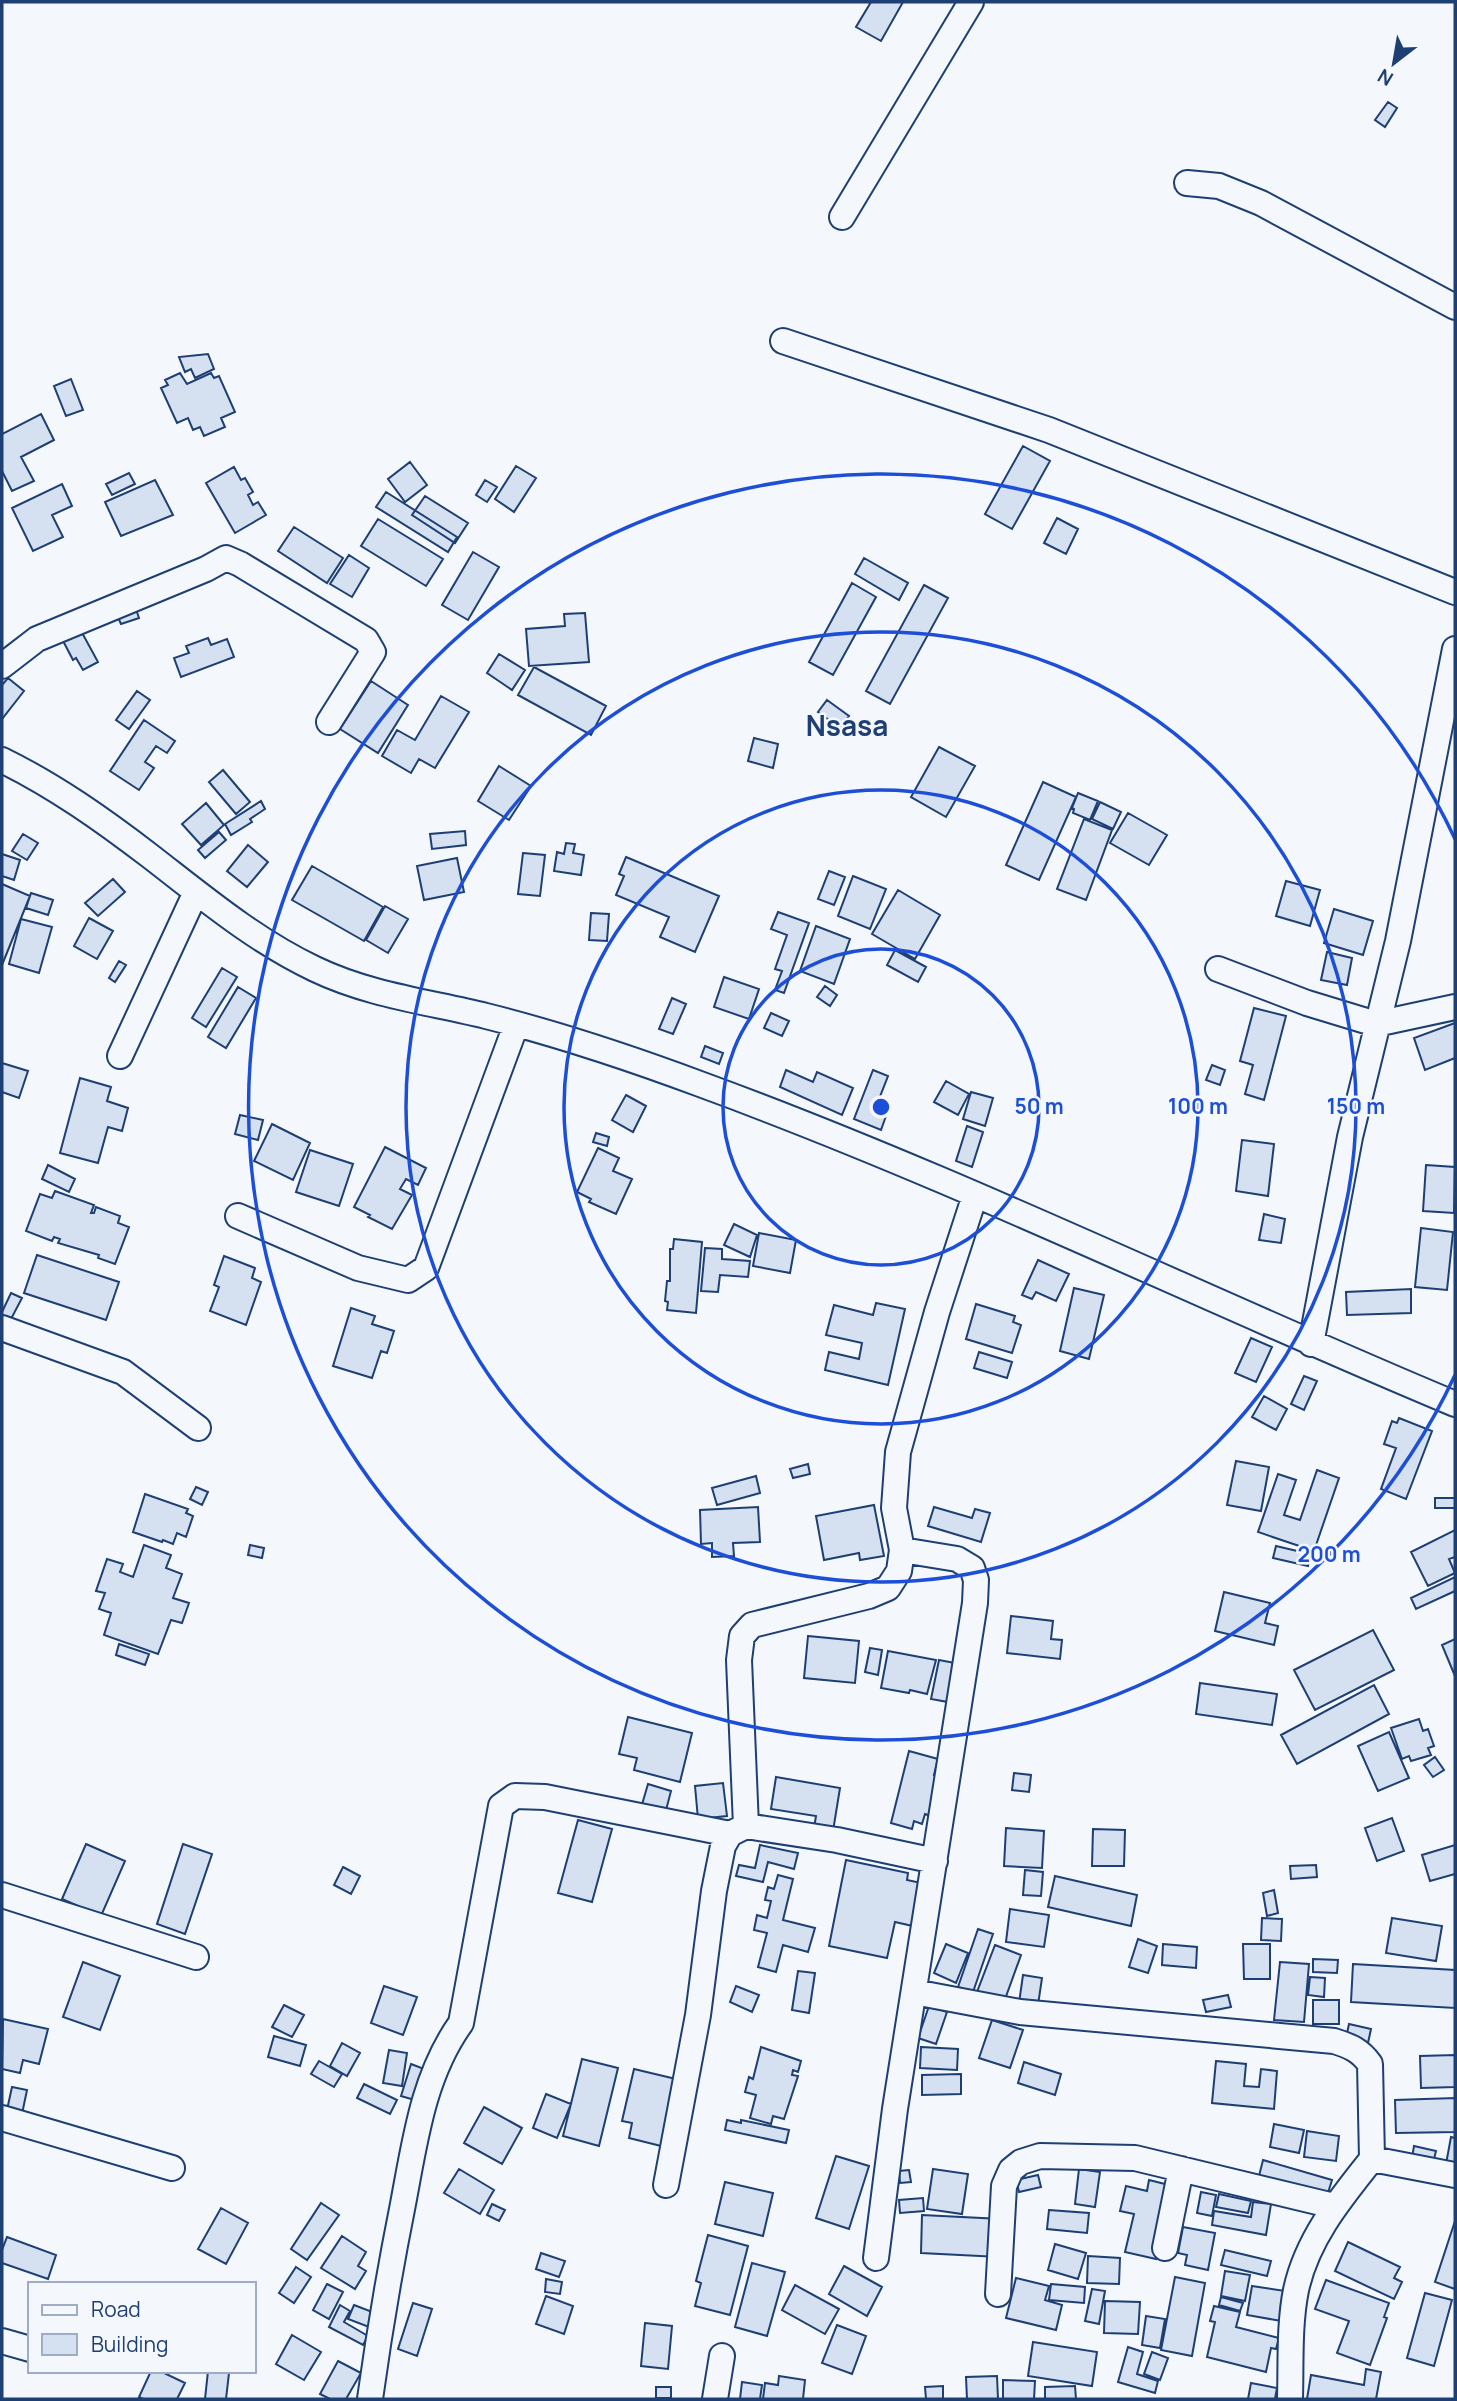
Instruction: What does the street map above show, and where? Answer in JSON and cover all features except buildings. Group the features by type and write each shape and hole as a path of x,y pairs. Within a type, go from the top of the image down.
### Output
{"street":[{"path":"842,217 971,2"},
{"path":"1187,183 1219,186 1261,203 1455,307"},
{"path":"783,341 1049,430 1455,592"},
{"path":"2,666 37,639 186,578 226,558 366,640 373,652 329,722"},
{"path":"1311,1344 1348,1150 1376,1024 1398,942 1455,649"},
{"path":"2,760 67,796 248,931 320,971 389,995 556,1035 701,1084 975,1195 1214,1298 1311,1344 1455,1404"},
{"path":"120,1056 196,892"},
{"path":"1217,970 1307,1003 1376,1024 1455,1007"},
{"path":"238,1216 358,1268 408,1280 426,1268 516,1024"},
{"path":"666,2185 698,2015 714,1891 723,1846 738,1830 739,1660 742,1636 752,1625 869,1596 888,1588 899,1571 902,1550 894,1508 898,1452 937,1312 975,1195"},
{"path":"2,1328 123,1372 198,1428"},
{"path":"876,2258 895,2109 975,1604 976,1580 972,1568 957,1559 902,1550"},
{"path":"370,2399 381,2318 429,2081 444,2047 461,2023 501,1806 515,1797 545,1797 738,1830 836,1840 935,1861"},
{"path":"2,1895 196,1957"},
{"path":"914,1992 1020,2012 1257,2032 1334,2041 1355,2047 1370,2064 1372,2159 1334,2206 1309,2251 1296,2290 1290,2399"},
{"path":"2,2119 172,2168"},
{"path":"998,2294 1004,2186 1011,2171 1021,2162 1040,2156 1135,2158 1334,2206"},
{"path":"1372,2159 1455,2175"},
{"path":"1165,2248 1181,2169"},
{"path":"2,2341 28,2348"},
{"path":"715,2399 722,2356"}],"district":[{"name":"Nsasa","path":"847,726"}]}
